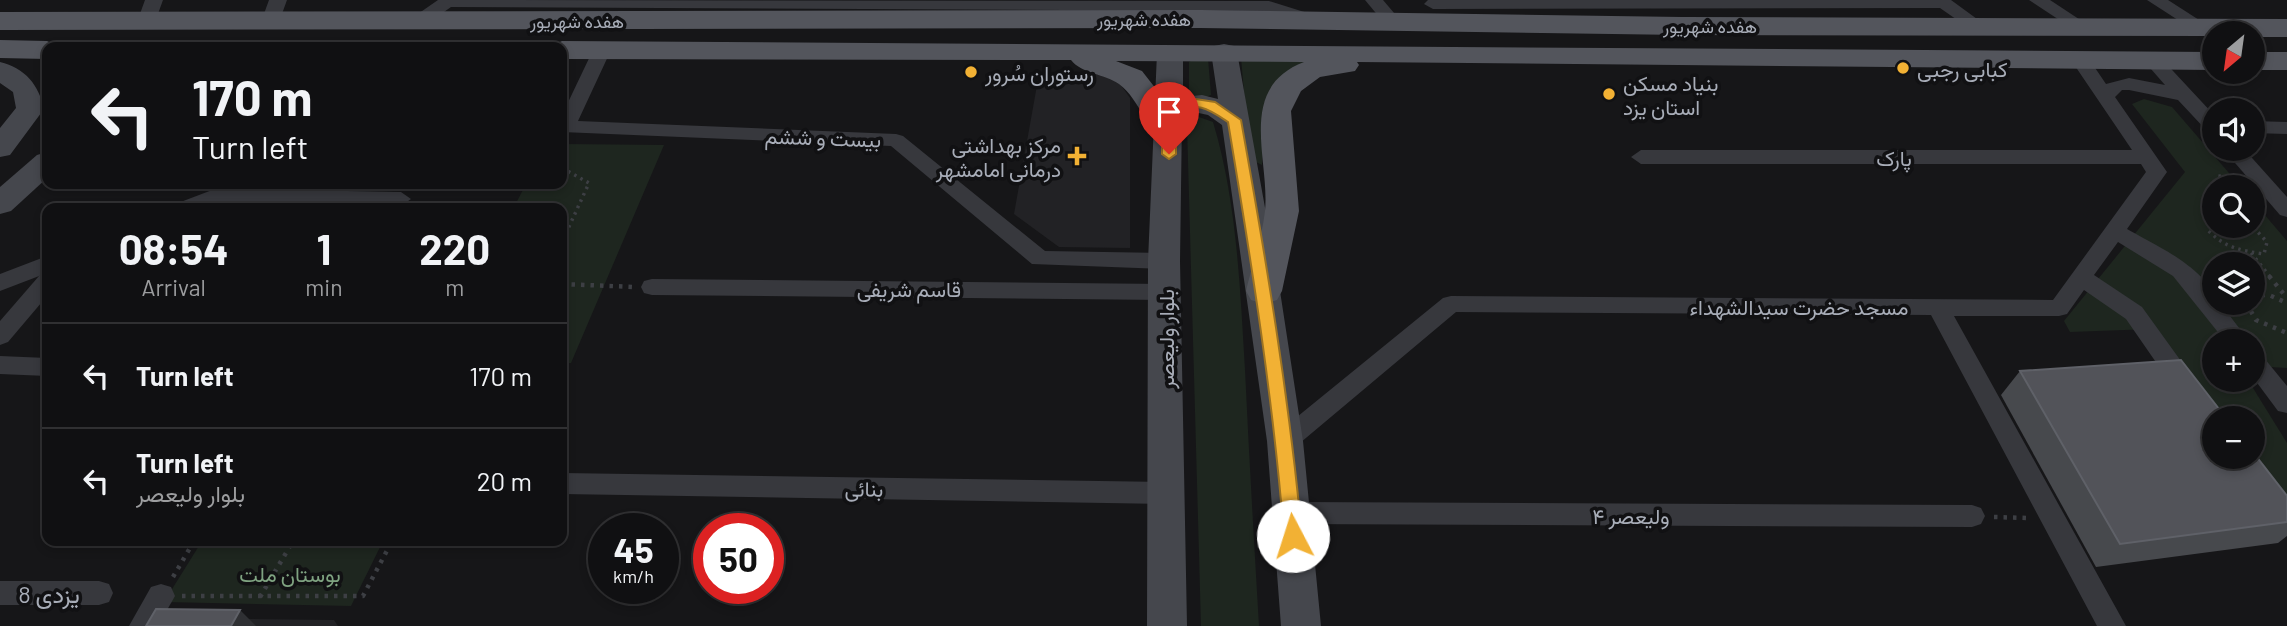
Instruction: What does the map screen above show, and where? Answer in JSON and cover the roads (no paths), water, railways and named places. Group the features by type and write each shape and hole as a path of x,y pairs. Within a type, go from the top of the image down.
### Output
{"main road":[{"name":"هفده شهریور","path":"0,22 150,11 274,11 418,22 531,8 1011,12 1073,19 1311,20 1373,13 1682,26 2202,27"},
{"path":"1197,48 1240,29 1317,29 1373,13"},
{"path":"1368,55 1351,47 1344,35 1345,29 1373,13"},
{"path":"1073,19 1103,26 1159,29 1197,48 1234,120 1265,291 1285,441 1301,626"},
{"path":"1073,19 1088,32 1087,40 1071,52 1131,78 1169,121 1189,102 1210,105 1234,120"},
{"name":"هفده شهریور","path":"2265,28 2287,28"},
{"name":"هفده شهریور","path":"567,50 1071,52 1197,48 1368,55 2202,61"},
{"name":"بلوار ولیعصر","path":"1167,626 1165,277 1169,121 1197,48"},
{"path":"0,49 42,50"},
{"path":"1265,291 1282,211 1275,111 1289,86 1311,69 1422,55"},
{"path":"2265,61 2287,61"},
{"path":"0,70 26,89 39,103 5,140"},
{"path":"0,204 42,166"}],"street":[{"path":"2038,0 2082,27"},
{"path":"2156,0 2202,27"},
{"path":"418,22 450,1 531,8"},
{"path":"1433,4 1941,1 1979,27"},
{"path":"1658,2 1682,26"},
{"path":"1011,12 1269,6 1311,20"},
{"name":"بیست و ششم","path":"567,125 602,50"},
{"path":"2080,60 2147,157"},
{"path":"2153,61 2202,114"},
{"path":"2105,96 2116,85 2129,83 2184,95"},
{"name":"بیست و ششم","path":"567,127 896,140 1040,259"},
{"path":"2265,127 2287,128"},
{"name":"پارک","path":"1641,156 2147,157"},
{"name":"مسجد حضرت سیدالشهداء","path":"1285,441 1451,304 2059,308 2157,172 2147,157"},
{"path":"2246,161 2279,191 2287,209"},
{"path":"198,203 232,189"},
{"path":"215,196 401,199"},
{"path":"2115,231 2181,270 2228,329"},
{"path":"1032,289 1040,259 1165,277"},
{"path":"0,282 42,266"},
{"name":"قاسم شریفی","path":"652,287 1032,289 1165,277"},
{"path":"2081,277 2134,313 2202,409"},
{"path":"0,336 42,288"},
{"path":"1938,307 2112,626"},
{"path":"0,365 42,367"},
{"path":"2265,376 2287,404"},
{"name":"بنائی","path":"567,483 1166,493"},
{"name":"ولیعصر ۴","path":"1291,513 1972,516"},
{"name":"یزدی 8","path":"0,593 99,593"},
{"path":"143,626 161,596"}],"place":[{"name":"کبابی رجبی","path":"1903,68"},
{"name":"رستوران سُرور","path":"971,72"},
{"name":"بنیاد مسکن استان یزد","path":"1609,94"},
{"name":"مرکز بهداشتی درمانی امامشهر","path":"1077,156"}],"park label":[{"name":"بوستان ملت","path":"290,573"}]}
